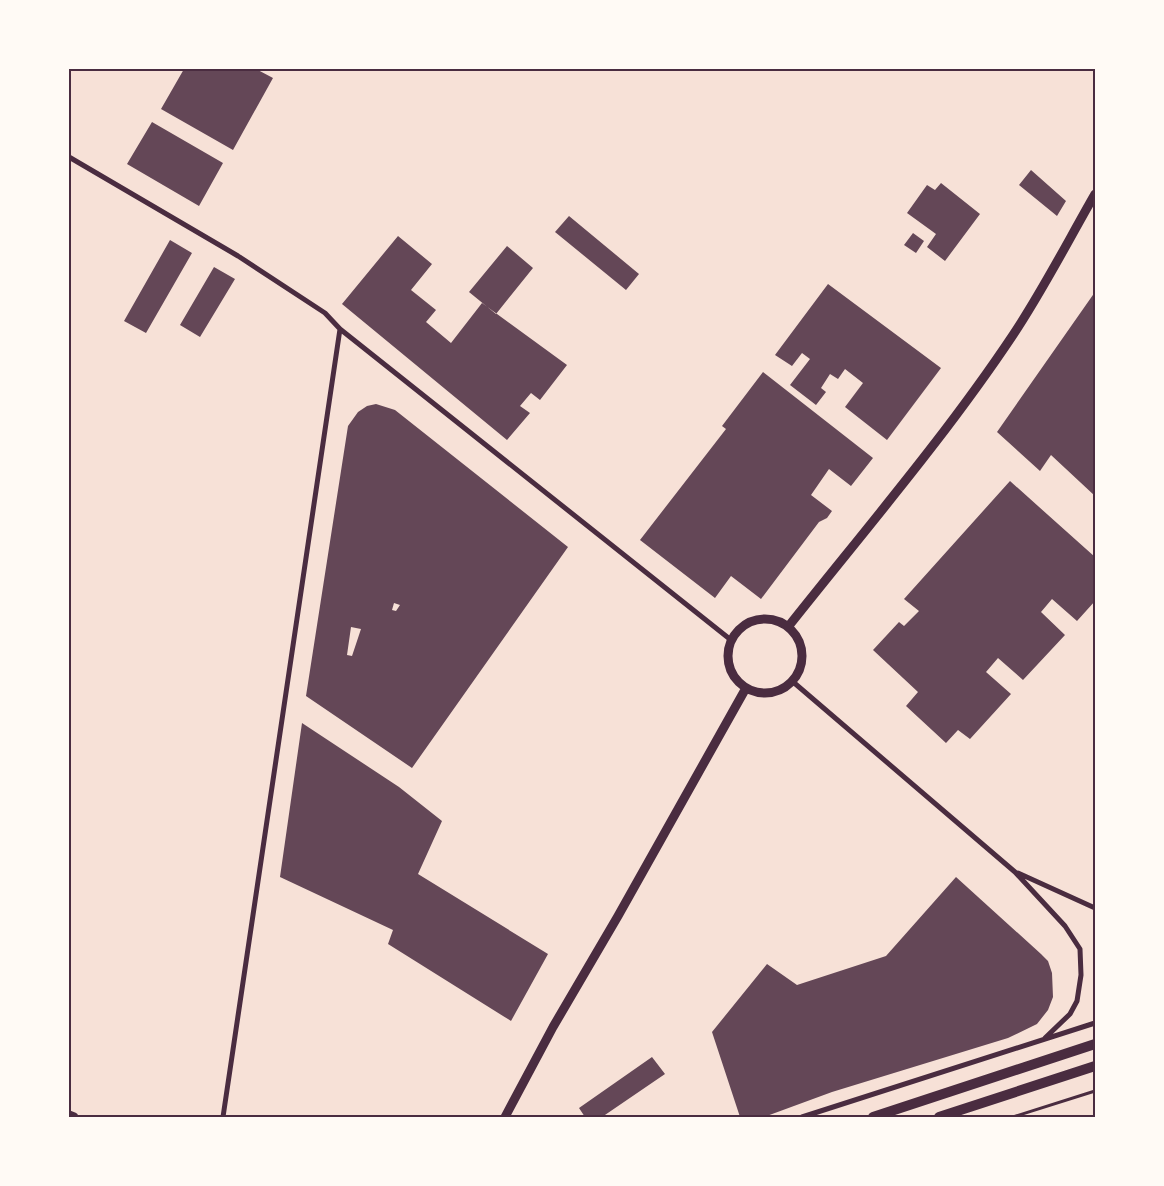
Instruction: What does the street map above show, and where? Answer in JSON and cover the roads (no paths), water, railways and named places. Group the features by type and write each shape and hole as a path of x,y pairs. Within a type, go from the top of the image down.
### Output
{"main road":[{"path":"873,1117 1095,1044"},
{"path":"939,1117 1095,1066"}],"street":[{"path":"69,157 238,256 325,313 340,329 731,640"},
{"path":"788,627 930,449 986,374 1014,334 1095,194"},
{"path":"223,1117 340,329"},
{"path":"764,619 777,621 788,627 796,635 802,656 800,666 792,682 779,690 768,693 746,688 737,681 727,660 731,640 740,628 752,621 764,619"},
{"path":"792,682 1015,872 1065,926 1080,949 1082,975 1077,1001 1070,1014 1045,1038"},
{"path":"505,1117 553,1027 618,916 746,688"},
{"path":"1015,872 1095,908"},
{"path":"802,1117 1095,1023"},
{"path":"69,1115 74,1117"}]}
